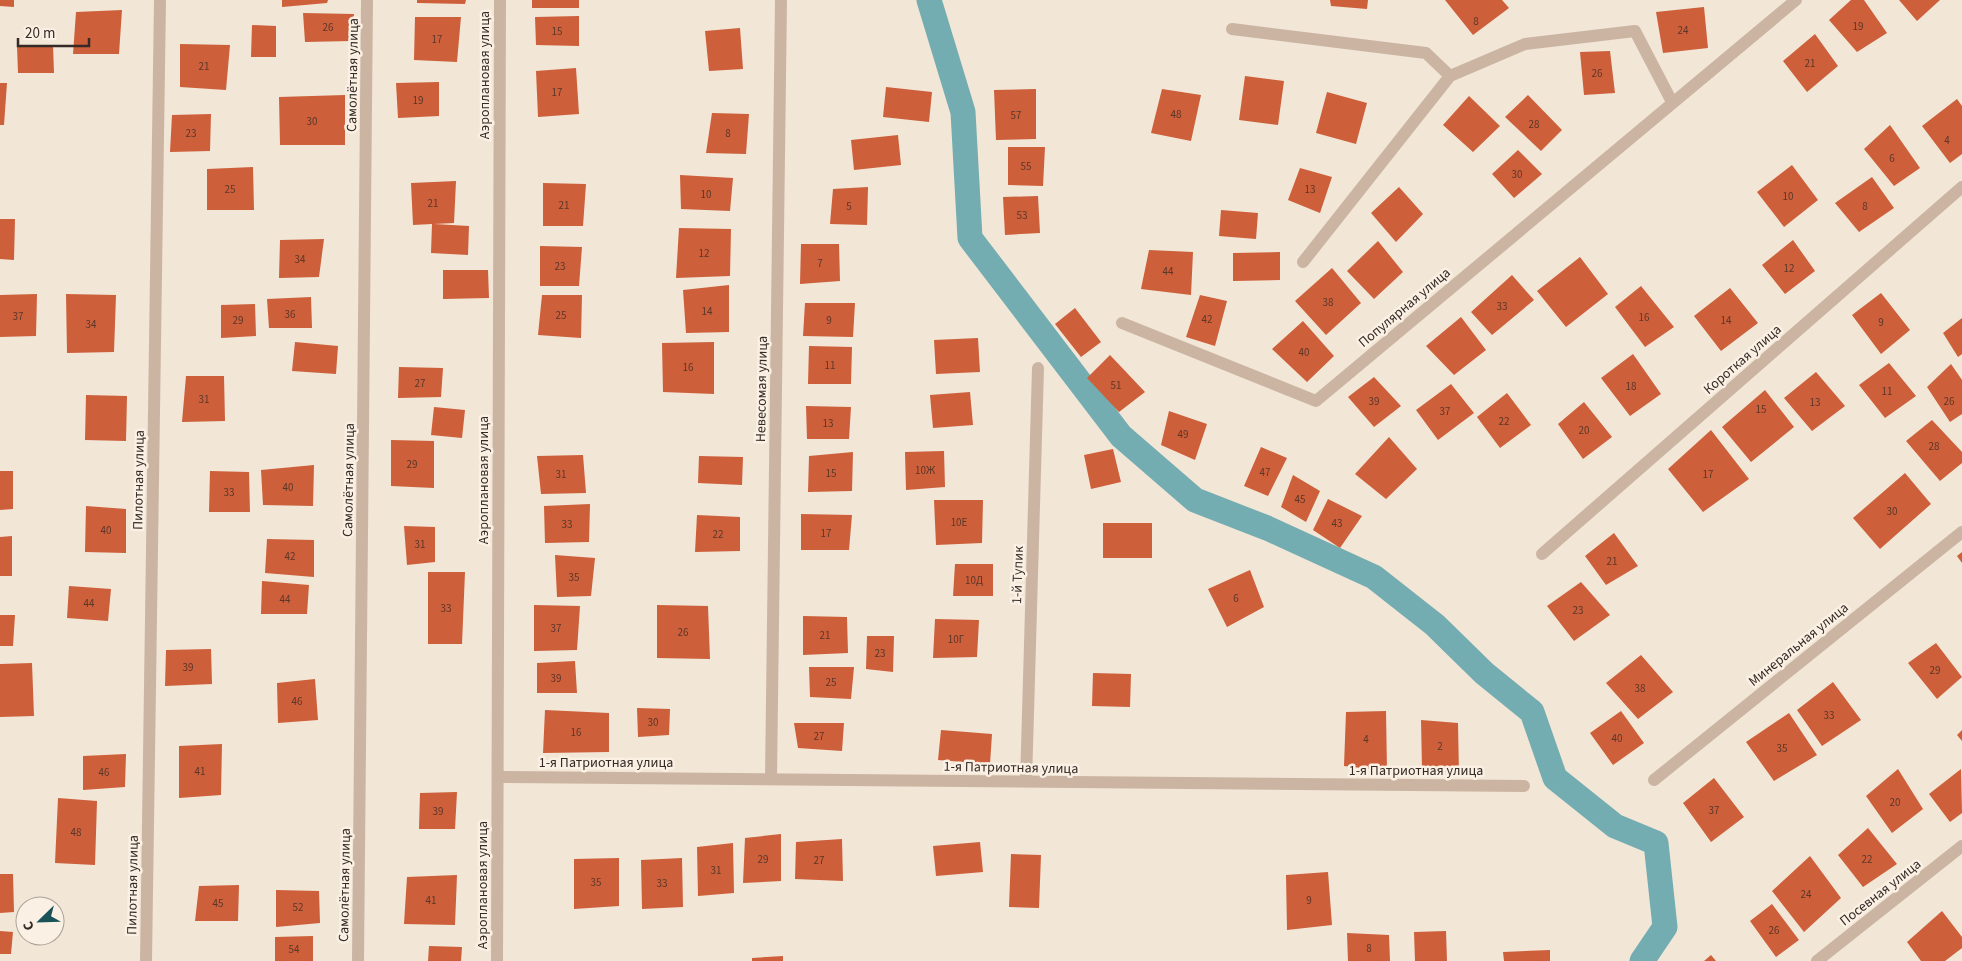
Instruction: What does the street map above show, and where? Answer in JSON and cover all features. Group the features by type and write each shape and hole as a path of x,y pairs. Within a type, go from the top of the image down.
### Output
{"street":[{"name":"Пилотная улица","path":"146,961 160,0"},
{"name":"Самолётная улица","path":"358,961 367,0"},
{"name":"Аэроплановая улица","path":"497,961 500,0"},
{"name":"Невесомая улица","path":"771,778 781,0"},
{"name":"Популярная улица","path":"1122,323 1316,401 1796,0"},
{"path":"1232,29 1426,53 1450,76"},
{"path":"1303,262 1450,76 1525,44 1635,31 1672,102"},
{"name":"Короткая улица","path":"1542,554 1962,187"},
{"name":"1-й Тупик","path":"1026,782 1038,368"},
{"name":"Минеральная улица","path":"1654,780 1962,532"},
{"name":"1-я Патриотная улица","path":"498,777 1524,786"},
{"name":"Посевная улица","path":"1817,961 1962,846"}],"building":[{"path":"0,0 14,0 14,7 0,6"},
{"path":"282,0 328,0 327,3 282,7"},
{"path":"417,0 466,0 465,4 417,3"},
{"path":"532,0 579,0 579,8 532,8"},
{"path":"1330,0 1368,0 1367,9 1331,6"},
{"path":"1445,0 1502,0 1509,8 1473,35"},
{"path":"1851,0 1864,0 1887,33 1857,52 1829,20"},
{"path":"1899,0 1940,0 1917,21"},
{"path":"1704,7 1708,48 1663,53 1656,12"},
{"path":"122,10 119,54 73,54 76,12"},
{"path":"303,13 354,14 351,41 305,42"},
{"path":"579,16 579,46 536,45 535,17"},
{"path":"415,17 461,17 457,62 414,60"},
{"path":"252,25 276,26 276,57 251,57"},
{"path":"740,28 743,69 709,71 705,31"},
{"path":"1815,34 1838,66 1807,92 1783,61"},
{"path":"180,44 230,45 226,90 180,87"},
{"path":"53,45 54,73 18,73 17,46"},
{"path":"1610,51 1615,93 1584,95 1580,52"},
{"path":"576,68 579,114 538,117 536,71"},
{"path":"1245,76 1284,81 1278,125 1239,120"},
{"path":"439,82 439,116 398,118 396,83"},
{"path":"0,83 7,83 4,125 0,125"},
{"path":"886,87 932,92 929,122 883,117"},
{"path":"1036,89 1036,139 996,140 994,90"},
{"path":"1162,89 1201,95 1191,141 1151,133"},
{"path":"1327,92 1367,103 1356,144 1316,133"},
{"path":"345,95 345,145 280,145 279,97"},
{"path":"1528,95 1562,130 1541,151 1505,117"},
{"path":"1469,96 1500,126 1473,152 1443,125"},
{"path":"1957,99 1962,106 1962,154 1950,163 1922,126"},
{"path":"712,113 749,114 746,154 706,153"},
{"path":"211,114 210,151 170,152 172,115"},
{"path":"1890,125 1920,168 1894,186 1864,149"},
{"path":"898,135 901,165 854,170 851,140"},
{"path":"1008,147 1045,147 1043,186 1008,185"},
{"path":"1518,150 1542,174 1514,198 1492,174"},
{"path":"1792,165 1818,200 1784,227 1757,192"},
{"path":"253,167 254,210 207,210 207,169"},
{"path":"1300,168 1332,177 1320,213 1288,200"},
{"path":"680,175 733,178 730,211 681,209"},
{"path":"1872,177 1894,208 1859,232 1835,203"},
{"path":"456,181 454,223 434,224 469,226 468,255 431,253 432,224 413,225 411,183"},
{"path":"543,183 586,184 583,226 543,226"},
{"path":"868,187 867,225 830,224 833,189"},
{"path":"1399,187 1423,214 1396,242 1371,213"},
{"path":"1038,196 1040,233 1005,235 1003,197"},
{"path":"1221,210 1258,213 1256,239 1219,236"},
{"path":"0,219 15,219 14,260 0,259"},
{"path":"679,228 731,229 730,276 676,278"},
{"path":"324,239 319,277 279,278 280,240"},
{"path":"1793,240 1815,271 1785,294 1762,265"},
{"path":"1378,241 1403,272 1374,299 1347,271"},
{"path":"801,244 839,244 840,281 800,284"},
{"path":"540,246 582,247 579,286 540,286"},
{"path":"1149,250 1193,252 1191,295 1141,289"},
{"path":"1280,252 1280,280 1233,281 1233,253"},
{"path":"1580,257 1608,294 1566,327 1537,291"},
{"path":"1332,268 1361,303 1326,335 1295,301"},
{"path":"443,270 488,270 489,298 443,299"},
{"path":"1512,275 1534,300 1492,335 1471,312"},
{"path":"729,285 729,332 686,333 683,290"},
{"path":"1641,286 1674,327 1645,347 1615,307"},
{"path":"1730,288 1758,323 1721,351 1694,316"},
{"path":"1881,293 1910,330 1881,354 1852,315"},
{"path":"37,294 36,336 0,337 0,295"},
{"path":"66,294 116,295 114,352 67,353"},
{"path":"542,295 582,295 581,338 538,335"},
{"path":"1200,295 1227,301 1215,346 1186,337"},
{"path":"311,297 312,328 269,328 267,299"},
{"path":"805,303 855,303 853,337 803,336"},
{"path":"255,304 256,336 221,338 221,305"},
{"path":"1075,308 1101,342 1081,357 1055,324"},
{"path":"1461,317 1486,350 1454,375 1426,346"},
{"path":"1962,318 1962,354 1958,357 1943,333"},
{"path":"1303,321 1334,356 1307,382 1272,349"},
{"path":"978,338 980,372 936,374 934,340"},
{"path":"295,342 338,346 336,374 292,371"},
{"path":"714,342 714,394 663,392 662,343"},
{"path":"809,346 852,347 851,384 808,384"},
{"path":"1633,354 1661,394 1630,416 1601,378"},
{"path":"1110,355 1145,392 1119,412 1087,378"},
{"path":"1889,363 1916,396 1885,418 1859,385"},
{"path":"1951,364 1962,380 1962,414 1950,422 1927,387"},
{"path":"399,367 443,368 441,397 398,398"},
{"path":"1816,372 1845,406 1812,431 1784,398"},
{"path":"186,376 224,376 225,421 182,422"},
{"path":"1374,377 1401,406 1374,427 1348,397"},
{"path":"1451,384 1474,413 1438,440 1416,410"},
{"path":"1765,390 1794,427 1751,462 1722,427"},
{"path":"970,392 973,425 933,428 930,395"},
{"path":"1507,393 1531,425 1500,448 1477,417"},
{"path":"86,395 127,396 126,441 85,440"},
{"path":"1584,402 1612,437 1583,459 1558,424"},
{"path":"806,406 851,407 849,439 807,439"},
{"path":"434,407 465,410 462,438 431,435"},
{"path":"1169,411 1207,424 1195,460 1161,445"},
{"path":"1932,420 1962,452 1962,463 1940,481 1906,441"},
{"path":"1711,430 1749,479 1703,512 1668,469"},
{"path":"1389,437 1417,469 1386,499 1355,474"},
{"path":"391,440 434,441 434,488 391,486"},
{"path":"1261,447 1287,458 1268,496 1244,486"},
{"path":"1113,449 1121,482 1091,489 1084,455"},
{"path":"944,451 945,487 906,490 905,452"},
{"path":"853,452 852,491 808,492 809,456"},
{"path":"583,455 586,493 541,494 537,456"},
{"path":"699,456 743,457 742,485 698,483"},
{"path":"314,465 313,506 263,505 261,470"},
{"path":"0,471 13,471 13,509 0,510"},
{"path":"210,471 249,472 250,512 209,512"},
{"path":"1905,473 1931,504 1880,549 1853,518"},
{"path":"1293,475 1320,491 1306,522 1281,507"},
{"path":"1328,499 1362,516 1340,548 1313,530"},
{"path":"934,500 983,500 982,543 936,545"},
{"path":"590,504 589,542 545,543 544,506"},
{"path":"86,506 126,509 126,553 85,552"},
{"path":"801,514 852,515 849,550 801,550"},
{"path":"697,515 740,517 740,551 695,552"},
{"path":"1103,523 1152,523 1152,558 1103,558"},
{"path":"404,526 435,527 435,562 407,565"},
{"path":"1614,533 1638,566 1606,585 1585,556"},
{"path":"12,536 12,576 0,576 0,537"},
{"path":"267,539 314,540 314,577 265,573"},
{"path":"1962,552 1962,563 1957,556"},
{"path":"555,555 595,558 591,596 557,597"},
{"path":"955,564 993,564 993,596 953,596"},
{"path":"1250,570 1264,607 1227,627 1208,589"},
{"path":"428,572 465,572 462,644 428,644"},
{"path":"262,581 309,585 307,614 261,614"},
{"path":"1581,582 1610,615 1574,641 1547,606"},
{"path":"69,586 111,589 108,621 67,618"},
{"path":"534,605 580,606 577,650 534,651"},
{"path":"657,605 708,606 710,659 657,658"},
{"path":"0,615 15,615 13,646 0,646"},
{"path":"803,616 847,617 848,653 803,655"},
{"path":"935,619 979,620 977,657 933,658"},
{"path":"867,636 894,636 893,672 866,669"},
{"path":"1936,643 1962,677 1937,699 1908,663"},
{"path":"211,649 212,684 165,686 166,650"},
{"path":"1641,655 1673,692 1638,719 1606,683"},
{"path":"575,661 577,693 537,693 537,663"},
{"path":"32,663 34,716 0,717 0,664"},
{"path":"809,667 854,667 851,699 810,697"},
{"path":"1093,673 1131,674 1130,707 1092,706"},
{"path":"315,679 318,720 278,723 277,683"},
{"path":"1833,682 1861,720 1822,746 1797,710"},
{"path":"637,708 670,709 669,735 638,737"},
{"path":"545,710 609,713 609,752 543,753"},
{"path":"1386,711 1387,771 1344,766 1346,712"},
{"path":"1621,711 1644,743 1613,765 1590,733"},
{"path":"1789,713 1817,755 1774,781 1746,742"},
{"path":"1421,720 1458,723 1459,774 1422,769"},
{"path":"794,723 844,723 842,751 798,748"},
{"path":"941,730 992,734 990,764 938,760"},
{"path":"1962,730 1962,741 1957,735"},
{"path":"222,744 221,795 179,798 179,746"},
{"path":"126,754 125,787 83,790 83,756"},
{"path":"1898,769 1923,809 1892,833 1866,796"},
{"path":"1961,769 1962,813 1950,822 1929,794"},
{"path":"1714,778 1744,817 1711,842 1683,803"},
{"path":"457,792 455,829 419,829 420,793"},
{"path":"58,798 97,801 95,865 55,863"},
{"path":"1868,828 1897,864 1863,887 1838,855"},
{"path":"781,834 781,881 743,883 745,838"},
{"path":"842,839 843,881 795,879 796,842"},
{"path":"980,842 983,872 936,876 933,846"},
{"path":"733,843 734,893 698,896 697,847"},
{"path":"1011,854 1041,855 1039,908 1009,907"},
{"path":"1810,856 1841,898 1804,932 1772,891"},
{"path":"619,858 619,906 574,909 574,859"},
{"path":"682,858 683,907 642,909 641,860"},
{"path":"1328,872 1332,925 1287,930 1286,875"},
{"path":"0,874 13,874 14,912 0,913"},
{"path":"457,875 455,925 404,924 407,877"},
{"path":"239,885 238,921 195,921 199,886"},
{"path":"276,890 319,891 320,923 276,927"},
{"path":"1772,904 1799,940 1776,957 1750,921"},
{"path":"1942,911 1962,937 1962,948 1945,961 1921,961 1907,942"},
{"path":"0,931 13,932 11,954 0,954"},
{"path":"1446,931 1447,961 1415,961 1414,932"},
{"path":"1347,933 1389,935 1390,961 1348,961"},
{"path":"313,936 313,961 275,961 275,937"},
{"path":"429,946 462,947 461,961 428,961"},
{"path":"1550,950 1550,961 1504,961 1503,952"},
{"path":"1711,955 1716,961 1704,961"},
{"path":"783,956 783,961 752,961 752,958"}],"waterway":[{"path":"929,0 963,112 970,238 1121,436 1195,500 1267,528 1374,577 1435,625 1484,673 1532,712 1555,778 1615,826 1656,843 1665,927 1642,961"}]}
